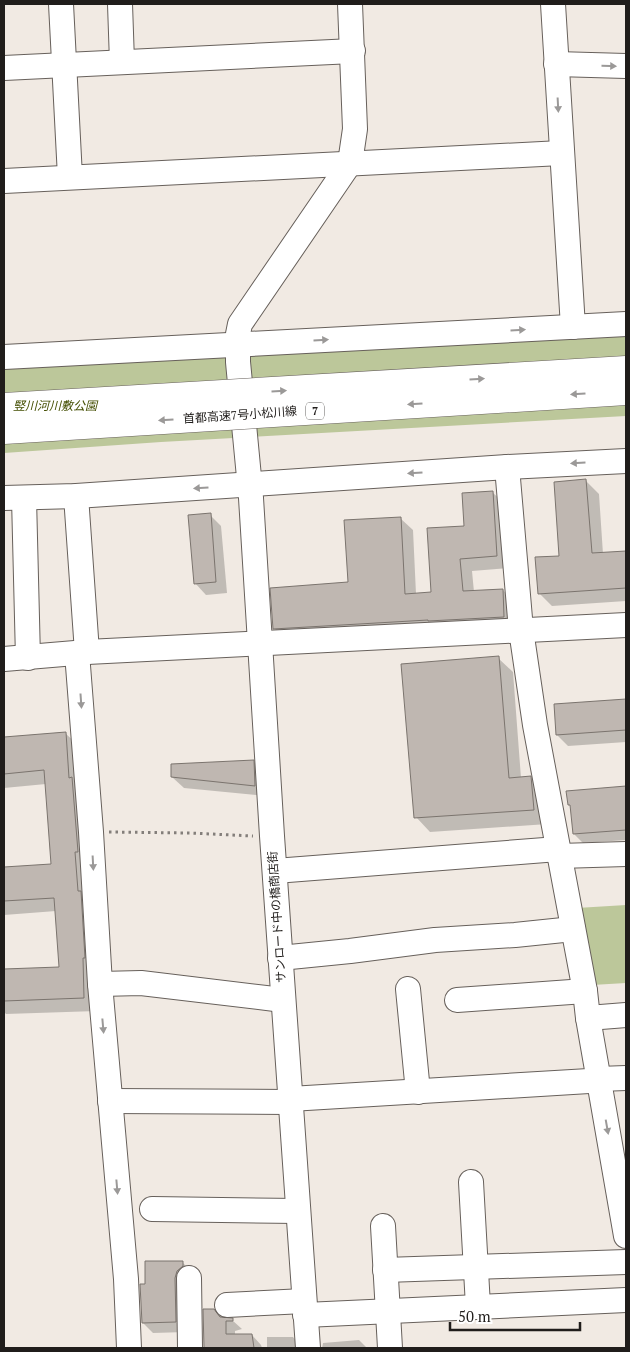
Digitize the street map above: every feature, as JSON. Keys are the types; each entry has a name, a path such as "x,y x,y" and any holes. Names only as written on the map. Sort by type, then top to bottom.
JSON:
{"highway":[{"name":"首都高速7号小松川線","path":"4,407 626,370"},
{"name":"首都高速7号小松川線","path":"4,430 626,391"}],"street":[{"path":"61,4 70,177"},
{"path":"120,4 122,62"},
{"path":"350,4 355,129 350,163"},
{"path":"553,4 573,327"},
{"path":"4,68 353,51"},
{"path":"556,64 626,66"},
{"path":"4,181 561,154"},
{"name":"サンロード中の橋商店街","path":"308,1348 249,485 237,345 240,324 350,163"},
{"path":"4,358 626,324"},
{"path":"28,658 14,498 76,496 507,467 626,461"},
{"path":"507,467 521,630 535,725 585,991 594,1080 622,1192 626,1236"},
{"path":"76,496 82,652 100,984 126,1279 129,1348"},
{"path":"4,660 82,652 626,625"},
{"path":"275,871 558,852 626,854"},
{"path":"280,958 436,940 574,929"},
{"path":"100,984 141,984 283,1000"},
{"path":"408,989 418,1092"},
{"path":"457,1000 585,991"},
{"path":"588,1018 626,1015"},
{"path":"110,1102 290,1100 626,1078"},
{"path":"471,1182 478,1306"},
{"path":"152,1209 298,1210"},
{"path":"383,1226 390,1348"},
{"path":"385,1270 626,1262"},
{"path":"189,1278 190,1348"},
{"path":"227,1305 388,1312 626,1300"}],"path":[{"path":"91,832 272,836"}],"green space":[{"name":"竪川河川敷公園","path":"626,335 626,416 161,442 4,453 4,365"},
{"path":"626,905 626,983 592,985 577,908"}],"building":[{"path":"586,479 592,553 626,551 626,588 538,594 535,557 559,556 554,482"},
{"path":"493,491 497,556 460,559 463,591 503,589 504,617 273,629 270,588 348,582 344,520 401,517 405,594 431,592 427,528 464,526 462,493"},
{"path":"211,513 216,582 194,584 188,515"},
{"path":"499,656 509,778 531,776 534,810 414,818 401,664"},
{"path":"626,699 626,730 556,735 554,704"},
{"path":"66,732 69,778 72,777 78,852 75,852 78,891 81,891 85,958 83,958 84,998 4,1001 4,969 59,967 54,898 4,901 4,867 51,864 44,770 4,774 4,737"},
{"path":"254,760 255,786 171,777 171,764"},
{"path":"626,786 626,830 573,834 570,805 568,805 566,791"},
{"path":"145,1261 183,1261 183,1266 177,1271 175,1278 176,1322 142,1323 140,1284 145,1284"},
{"path":"203,1309 214,1309 220,1317 233,1318 233,1321 226,1321 226,1334 252,1334 254,1348 204,1348"}]}
